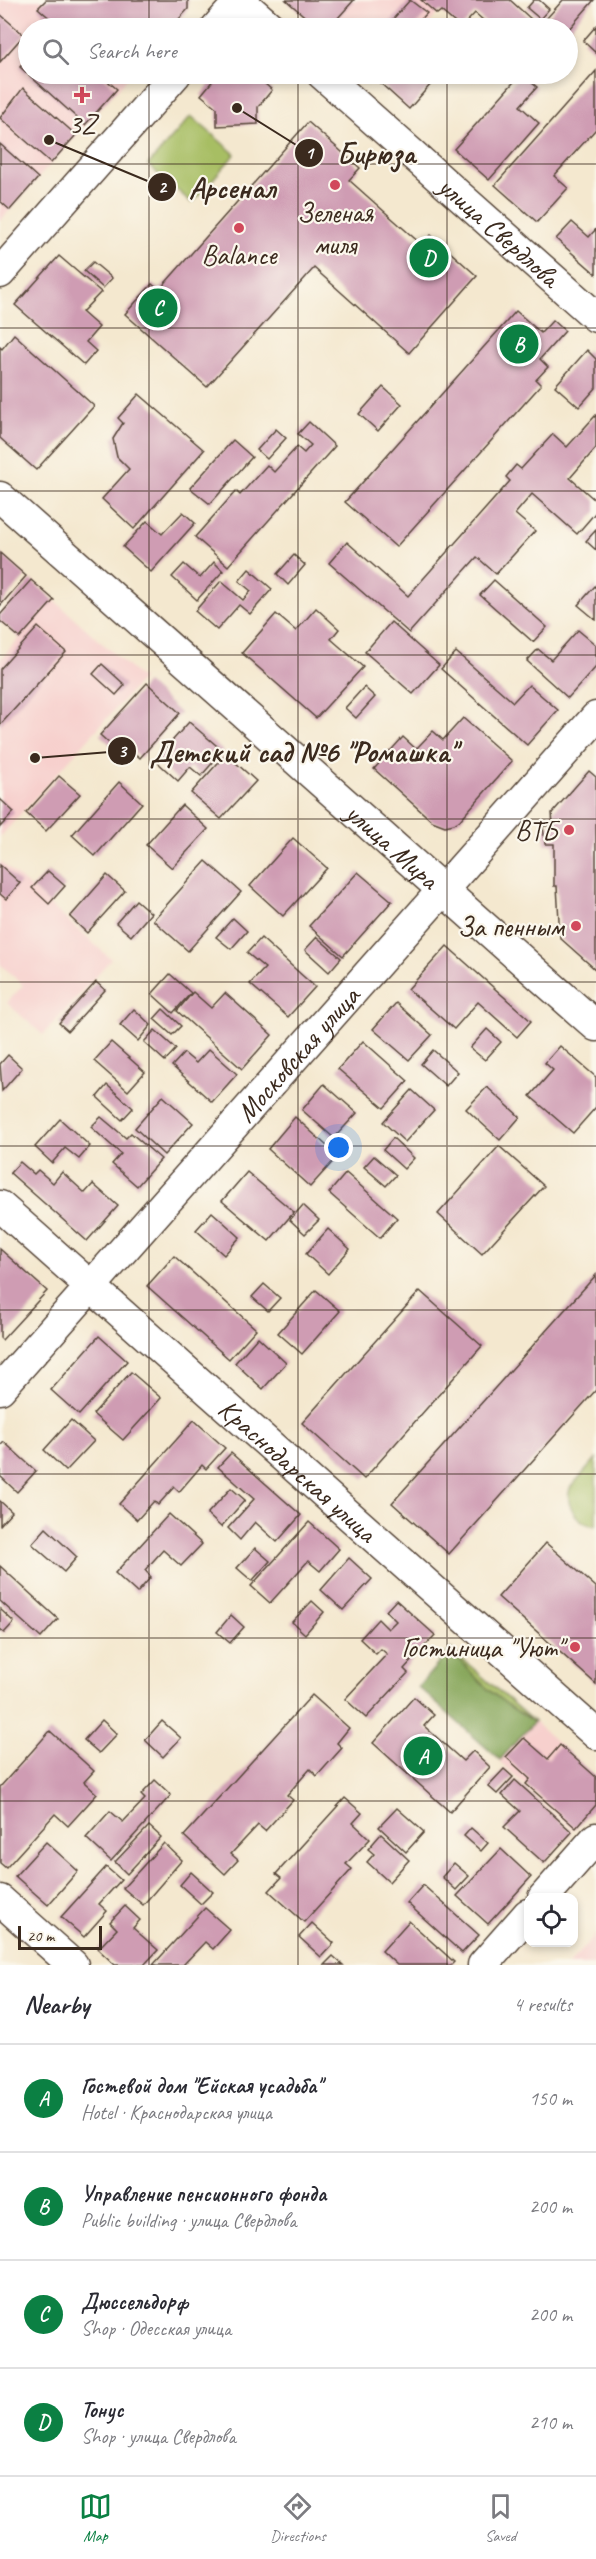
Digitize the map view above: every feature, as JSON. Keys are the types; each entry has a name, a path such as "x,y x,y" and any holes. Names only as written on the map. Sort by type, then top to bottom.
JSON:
{"street":[{"path":"225,18 240,0 260,18"},
{"path":"0,273 167,84"},
{"name":"улица Свердлова","path":"333,84 596,317"},
{"name":"улица Мира","path":"0,497 596,1026"},
{"name":"Московская улица","path":"0,1389 596,717"},
{"name":"Краснодарская улица","path":"0,1206 596,1734"},
{"path":"547,1893 596,1838"},
{"path":"0,1900 66,1963"},
{"path":"483,1965 524,1919"}],"shaded area":[{"path":"0,0 188,0 188,9 180,18 18,18 18,84 122,84 0,221"},
{"path":"286,0 450,0 434,18 307,18"},
{"path":"54,600 142,679 0,837 0,660"},
{"path":"0,861 111,959 43,1035 7,1003 23,985 0,964"},
{"path":"534,1722 596,1777 596,1805 574,1830 499,1761"},
{"path":"596,1934 596,1965 568,1965"}],"green space":[{"path":"191,116 235,154 192,203 148,165"},
{"path":"596,1459 596,1526 589,1525 578,1518 571,1507 569,1495 570,1488"},
{"path":"451,1649 534,1722 488,1690"},
{"path":"451,1649 488,1690 534,1722 500,1760 418,1687"}],"building":[{"path":"46,0 188,0 188,9 180,18 50,18 38,8"},
{"path":"286,0 354,0 338,18 307,18"},
{"path":"410,0 427,13 422,18 394,18"},
{"path":"421,0 510,0 530,18 481,18 475,13 470,18 449,18 441,11 437,14"},
{"path":"534,0 539,0 549,9 539,18 527,8"},
{"path":"563,0 594,0 578,18 547,18"},
{"path":"0,14 18,30 18,42 0,62"},
{"path":"596,26 596,53 583,41"},
{"path":"596,71 596,129 554,176 568,188 537,222 495,185"},
{"path":"39,84 111,84 117,89 85,125"},
{"path":"210,84 265,84 272,90 258,107 258,124 217,126 217,108 201,95"},
{"path":"381,84 431,84 409,109"},
{"path":"512,84 533,84 537,87 520,106 539,123 489,180 454,149"},
{"path":"23,88 76,135 51,163 0,118"},
{"path":"308,122 360,168 349,180 422,245 431,235 477,276 409,353 314,268 207,387 125,314 152,284 159,290"},
{"path":"0,144 38,178 10,210 0,201"},
{"path":"572,222 589,237 596,229 596,274 556,239"},
{"path":"59,256 101,292 82,312 99,327 86,342 96,351 84,365 15,305"},
{"path":"93,262 112,278 103,288 84,271"},
{"path":"516,311 541,333 553,320 565,331 540,359 548,367 536,380 541,385 396,547 345,502"},
{"path":"14,334 94,406 36,470 0,438 0,347 2,349"},
{"path":"587,350 596,359 596,388 579,407 555,386"},
{"path":"383,387 402,404 378,431 359,414"},
{"path":"139,394 204,450 134,529 102,499 129,469 117,457 113,439 123,423 118,418"},
{"path":"596,415 596,448 570,478 596,501 596,512 577,534 532,494 515,514 535,531 496,574 477,557 409,633 329,563 347,542 408,596 510,481 506,477 516,465 521,469 553,434 567,447"},
{"path":"309,422 335,446 228,566 195,537 236,491 240,495 267,465 274,472 297,447 304,453 311,445 298,434"},
{"path":"276,429 286,438 267,459 257,450"},
{"path":"233,440 252,457 210,504 190,488"},
{"path":"183,512 195,523 151,572 123,547 147,521 162,534"},
{"path":"596,530 596,550 586,541"},
{"path":"0,553 26,576 0,606"},
{"path":"294,555 305,565 288,585 277,574"},
{"path":"214,562 223,571 197,600 172,577 184,564 200,578"},
{"path":"249,569 272,589 250,614 239,605 217,630 195,611 221,581 243,600 251,591 239,581"},
{"path":"31,580 54,600 20,638 0,621 0,615"},
{"path":"494,580 547,627 533,642 480,595"},
{"path":"596,585 596,620 578,605"},
{"path":"316,608 339,629 331,639 363,667 316,718 242,653 276,614 296,631"},
{"path":"391,622 439,665 413,694 365,652"},
{"path":"38,627 66,652 0,725 0,669"},
{"path":"578,630 596,645 596,667 568,698 527,661 538,649 551,660"},
{"path":"456,652 513,702 529,685 558,710 527,745 441,669"},
{"path":"102,664 125,685 116,695 93,674"},
{"path":"147,683 180,713 140,758 125,745 119,752 100,735"},
{"path":"364,687 375,697 356,718 345,708"},
{"path":"463,718 512,761 460,820 445,826 432,821 374,769 403,737 416,749 433,731 443,740"},
{"path":"189,722 223,751 201,776 190,767 178,781 155,760"},
{"path":"226,754 256,781 221,819 191,793"},
{"path":"589,771 596,777 596,970 560,938 557,886 554,886 554,844 545,844 543,826 553,825 552,813"},
{"path":"59,776 80,794 46,831 26,813"},
{"path":"119,782 142,803 95,856 72,835"},
{"path":"0,799 14,812 0,827"},
{"path":"182,805 208,829 172,868 146,845"},
{"path":"293,838 327,868 283,916 250,886"},
{"path":"206,861 241,892 188,951 153,920"},
{"path":"0,865 20,883 6,899 0,894"},
{"path":"48,871 65,886 49,904 32,888"},
{"path":"358,872 392,901 343,956 309,926"},
{"path":"107,875 125,891 87,933 70,917"},
{"path":"136,900 151,913 131,936 116,923"},
{"path":"233,918 247,931 231,949 216,937"},
{"path":"317,937 341,958 329,972 305,950"},
{"path":"261,938 315,987 288,1017 250,984 265,968 247,953"},
{"path":"447,946 531,1021 517,1037 478,1002 454,1029 408,989"},
{"path":"170,974 191,993 173,1013 152,994"},
{"path":"96,982 105,990 68,1031 59,1023"},
{"path":"193,992 211,1008 225,993 272,1035 242,1069 177,1011"},
{"path":"396,1003 432,1035 409,1060 373,1029"},
{"path":"134,1009 151,1025 138,1041 120,1025"},
{"path":"163,1009 181,1026 172,1035 154,1019"},
{"path":"487,1029 501,1042 485,1060 470,1048"},
{"path":"155,1030 176,1049 165,1061 144,1042"},
{"path":"363,1041 408,1081 384,1108 338,1069"},
{"path":"111,1042 145,1072 128,1091 94,1061"},
{"path":"560,1046 596,1077 596,1107 573,1133 530,1096 553,1070 545,1063"},
{"path":"209,1049 237,1074 212,1102 172,1066 184,1053 196,1063"},
{"path":"433,1050 458,1072 446,1086 421,1064"},
{"path":"8,1055 22,1068 2,1091 0,1064"},
{"path":"324,1084 357,1113 334,1138 302,1110"},
{"path":"107,1085 133,1108 122,1120 97,1097"},
{"path":"487,1087 520,1117 500,1140 466,1109"},
{"path":"412,1090 434,1110 405,1142 383,1122"},
{"path":"163,1096 193,1123 164,1155 135,1128"},
{"path":"101,1117 126,1138 131,1133 161,1159 137,1186 112,1164 121,1154 91,1127"},
{"path":"295,1117 338,1156 310,1187 268,1149"},
{"path":"60,1119 90,1146 79,1159 65,1148 52,1163 35,1147"},
{"path":"393,1138 414,1158 404,1169 383,1150"},
{"path":"499,1146 544,1186 482,1254 438,1214"},
{"path":"374,1156 396,1175 386,1186 364,1167"},
{"path":"20,1162 34,1174 38,1170 53,1183 62,1172 85,1193 93,1184 118,1206 87,1241 10,1173"},
{"path":"247,1172 294,1212 269,1241 222,1201"},
{"path":"346,1173 397,1218 380,1238 329,1193"},
{"path":"303,1205 319,1220 305,1234 290,1220"},
{"path":"212,1212 240,1237 224,1255 196,1230"},
{"path":"328,1229 350,1249 328,1274 306,1254"},
{"path":"0,1249 47,1291 2,1340 0,1338"},
{"path":"174,1256 256,1329 229,1359 147,1286"},
{"path":"596,1275 596,1390 449,1554 392,1503"},
{"path":"264,1284 280,1298 268,1311 252,1297"},
{"path":"316,1290 340,1311 302,1354 278,1333"},
{"path":"420,1291 482,1346 364,1479 302,1423"},
{"path":"99,1336 127,1361 79,1415 51,1390"},
{"path":"258,1337 286,1363 263,1389 235,1363"},
{"path":"131,1372 161,1398 123,1440 93,1414"},
{"path":"71,1420 94,1441 66,1471 44,1450"},
{"path":"194,1420 225,1448 206,1469 202,1465 179,1492 174,1487 158,1505 154,1501 137,1520 119,1504"},
{"path":"4,1442 36,1471 17,1492 0,1476 0,1446"},
{"path":"231,1453 301,1515 277,1542 255,1522 240,1540 228,1528 254,1499 218,1467"},
{"path":"231,1488 245,1500 221,1527 207,1514"},
{"path":"0,1501 12,1512 0,1525"},
{"path":"169,1514 202,1544 181,1566 163,1550 145,1570 151,1577 137,1593 115,1573"},
{"path":"309,1522 339,1549 320,1571 308,1561 270,1603 251,1586"},
{"path":"46,1528 77,1557 64,1572 32,1544"},
{"name":"Гостиница \"Уют\"","path":"546,1543 596,1587 596,1684 498,1597"},
{"path":"255,1548 270,1561 252,1581 237,1568"},
{"path":"349,1558 372,1579 343,1610 321,1590"},
{"path":"0,1566 58,1619 41,1638 0,1601"},
{"path":"396,1600 435,1635 404,1669 408,1673 366,1718 345,1699 387,1654 381,1649 376,1654 360,1639 378,1619 388,1629 396,1621 386,1611"},
{"path":"312,1601 324,1612 305,1634 292,1622"},
{"path":"0,1609 14,1622 4,1633 0,1630"},
{"path":"231,1615 244,1627 230,1643 217,1632"},
{"path":"312,1695 349,1728 337,1743 342,1748 317,1776 310,1769 287,1795 293,1800 265,1831 258,1825 231,1854 238,1860 225,1874 184,1836"},
{"path":"414,1697 434,1715 424,1726 463,1761 473,1751 490,1767 450,1812 373,1743"},
{"path":"102,1720 117,1734 99,1753 84,1740"},
{"path":"162,1721 181,1738 163,1757 145,1740"},
{"path":"50,1731 94,1771 84,1782 97,1794 68,1826 55,1814 6,1868 0,1863 0,1787"},
{"path":"524,1738 548,1759 560,1745 596,1777 596,1805 576,1828 526,1784 530,1779 506,1757"},
{"path":"504,1769 513,1777 497,1794 488,1786"},
{"path":"155,1780 171,1795 111,1861 86,1838 110,1811 123,1822 145,1799 141,1795"},
{"path":"515,1780 572,1832 544,1863 504,1827 520,1811 502,1795"},
{"path":"345,1798 362,1813 353,1823 370,1839 346,1864 352,1869 304,1922 269,1891 281,1878 276,1874"},
{"path":"397,1808 424,1832 406,1852 379,1827"},
{"path":"149,1826 161,1837 127,1874 115,1862"},
{"path":"471,1828 488,1843 481,1851 464,1836"},
{"path":"381,1834 409,1860 389,1882 367,1862 374,1854 368,1849"},
{"path":"46,1842 78,1871 48,1905 15,1876"},
{"path":"164,1843 182,1860 143,1905 123,1888"},
{"path":"501,1849 531,1877 488,1924 457,1896"},
{"path":"454,1863 469,1876 456,1890 442,1877"},
{"path":"106,1867 121,1880 99,1904 107,1911 84,1937 61,1917"},
{"path":"191,1872 213,1892 201,1904 180,1885"},
{"path":"423,1885 479,1935 462,1953 407,1903"},
{"path":"125,1906 140,1920 133,1928 158,1950 144,1965 115,1965 98,1949 117,1929 110,1922"},
{"path":"205,1908 230,1930 213,1949 205,1942 183,1965 153,1965"},
{"path":"409,1921 454,1962 451,1965 397,1965 382,1951"},
{"path":"312,1923 334,1943 321,1957 299,1937"},
{"path":"333,1956 343,1965 324,1965"}],"place":[{"name":"3Z","path":"82,95"},
{"name":"Бирюза","path":"237,108"},
{"name":"Арсенал","path":"49,140"},
{"name":"Зеленая миля","path":"335,185"},
{"name":"Balance","path":"239,228"},
{"name":"Тонус","path":"429,258"},
{"name":"Дюссельдорф","path":"158,308"},
{"name":"Управление пенсионного фонда","path":"519,344"},
{"name":"Детский сад №6 \"Ромашка\"","path":"35,758"},
{"name":"ВТБ","path":"569,830"},
{"name":"За пенным","path":"576,926"},
{"name":"Гостиница \"Уют\"","path":"575,1647"},
{"name":"Гостевой дом \"Ейская усадьба\"","path":"423,1756"}]}
